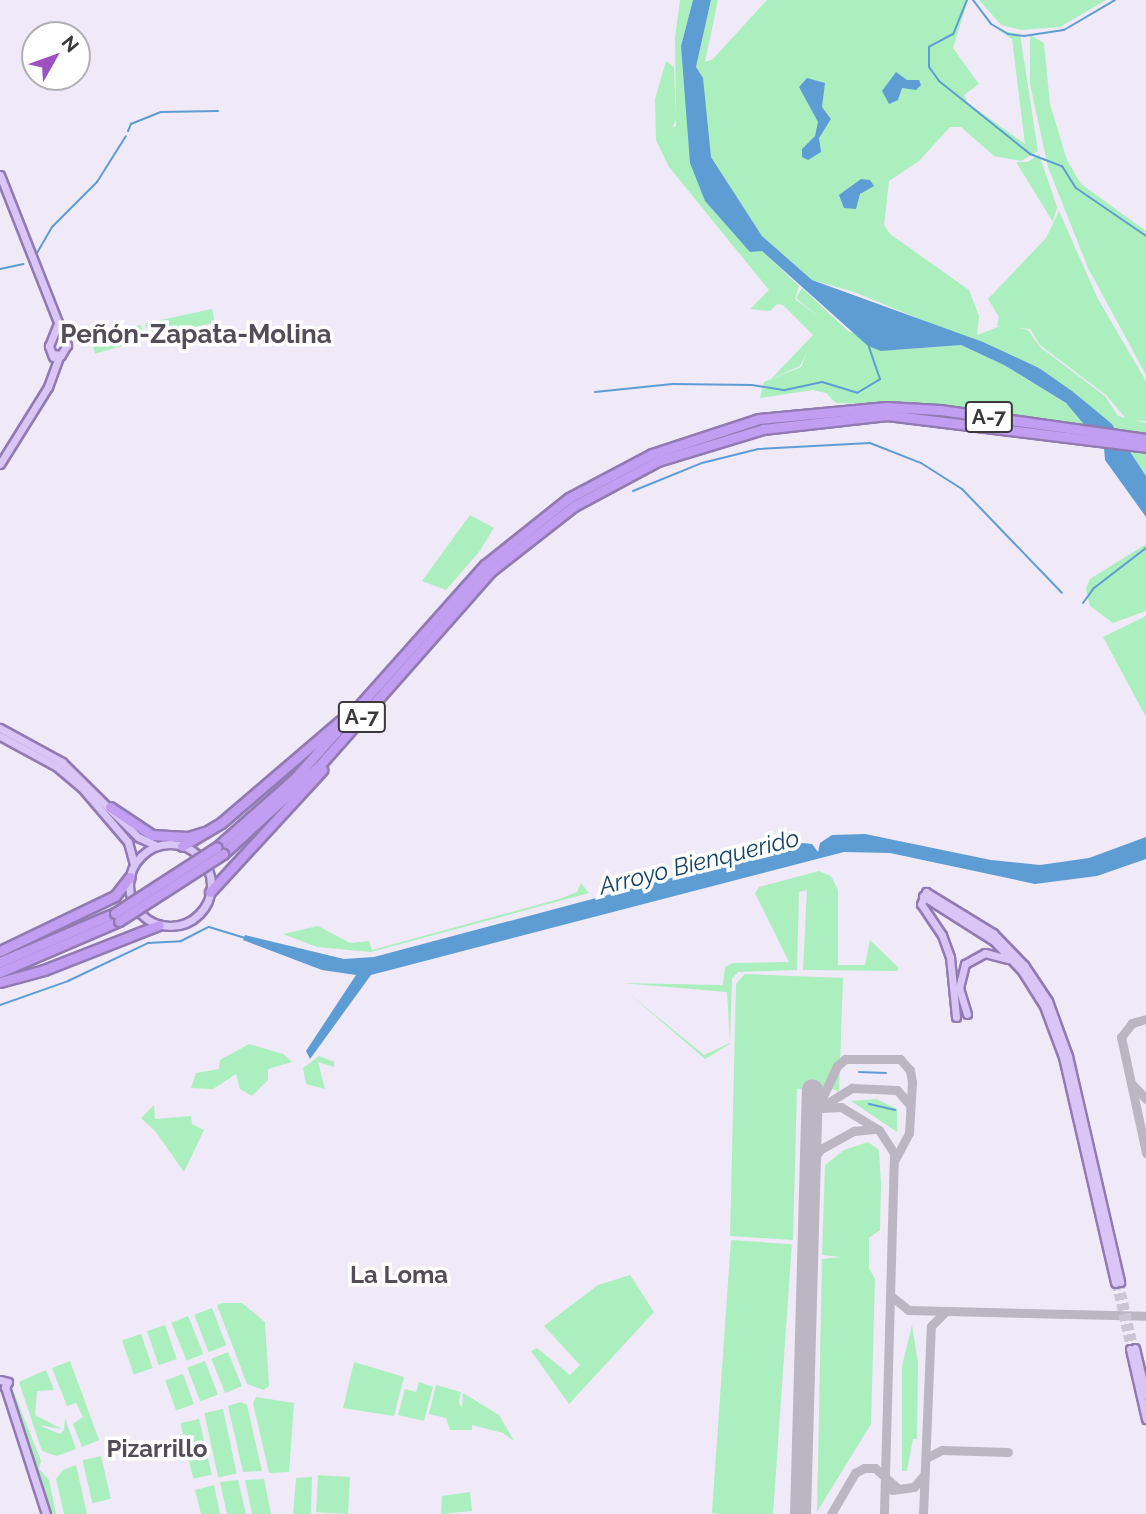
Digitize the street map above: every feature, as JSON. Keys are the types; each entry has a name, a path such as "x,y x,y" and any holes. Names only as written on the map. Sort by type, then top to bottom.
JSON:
{"highway":[{"name":"A-7","path":"0,972 117,917 220,850 296,777 491,571 583,501 658,461 708,443 833,413 940,410 1146,439"},
{"name":"A-7","path":"833,413 939,418 1146,447"},
{"path":"183,846 221,823 377,692"},
{"path":"210,892 290,809 377,692"},
{"path":"110,807 152,835 188,837 221,823"},
{"path":"0,951 115,896 130,877"},
{"name":"A-7","path":"0,962 117,917"},
{"path":"0,982 44,970 159,925"}],"main road":[{"path":"0,175 64,340 66,350 56,355"},
{"path":"0,464 54,372 56,355 53,340 57,321"},
{"path":"53,340 64,340"},
{"path":"0,728 62,762 138,837 158,846 183,846 208,869 210,892 192,920 159,925 133,904 130,877 134,864 128,842 82,788 57,767 0,736"},
{"path":"134,864 158,846"},
{"path":"925,895 967,913 1002,940 1048,1001 1068,1056 1118,1283 1059,1045 1044,1006 1022,971 984,932 925,895"},
{"path":"925,895 923,910 942,934 950,957 956,1017"},
{"path":"967,1014 959,981 970,959 996,953 1022,971"},
{"path":"1146,1395 1133,1349 1146,1419"},
{"path":"1,1381 46,1514"}],"green space":[{"path":"680,0 693,0 681,46 705,201 750,251 762,251 799,286 795,299 818,316 796,298 802,288 848,331 896,350 961,345 1004,365 1067,404 1089,428 930,405 836,403 826,393 813,390 760,398 764,382 801,367 807,352 800,366 771,379 813,335 783,305 777,304 770,311 750,309 769,290 669,167 656,140 655,99 666,61 674,67 676,117 675,38"},
{"path":"711,0 718,0 705,62 713,59 767,0 968,0 953,48 979,84 964,95 968,103 1025,144 1012,39 998,30 1020,34 1038,151 1021,161 994,156 961,127 950,127 919,161 889,181 884,225 890,234 969,290 979,316 977,335 1003,325 1028,330 1040,347 1105,396 1118,416 1146,423 1146,476 1112,424 1039,368 854,292 812,280 762,236 711,157 696,67"},
{"path":"979,0 1106,0 1060,27 1021,30 1001,25"},
{"path":"1030,35 1044,43 1050,104 1067,160 1081,184 1146,231 1146,375 1088,268 1048,167 1030,84"},
{"path":"1039,154 1057,207 1053,222 1016,162 1028,162"},
{"path":"1059,211 1098,299 1146,381 1146,421 1127,420 1106,395 1040,345 1030,329 997,326 999,317 988,299 1046,238"},
{"path":"212,309 215,323 148,337 145,323"},
{"path":"141,325 145,339 95,354 91,339"},
{"path":"470,515 494,528 479,552 446,590 422,581"},
{"path":"1146,544 1146,611 1113,623 1090,606 1086,589 1090,579"},
{"path":"1146,616 1146,717 1103,637"},
{"path":"819,871 831,876 838,890 838,965 865,965 870,940 899,968 897,971 803,970 807,890 799,892 797,970 738,972 732,978 730,1044 705,1059 627,992 704,1055 730,1043 727,992 621,983 723,985 725,967 733,963 789,962 755,893 759,887"},
{"path":"581,883 589,893 371,952 317,947 283,934 318,926 350,943 369,941 372,950 559,899 577,892"},
{"path":"745,974 843,978 839,1092 828,1087 797,1089 793,1240 730,1236 736,984"},
{"path":"249,1044 283,1054 292,1062 268,1069 268,1080 252,1096 240,1089 236,1074 213,1089 191,1088 196,1073 219,1069 220,1060"},
{"path":"319,1056 334,1062 334,1067 318,1062 325,1089 306,1084 303,1068"},
{"path":"876,1099 897,1109 897,1132 851,1101"},
{"path":"154,1105 155,1119 191,1116 192,1124 204,1130 184,1172 156,1132 141,1118"},
{"path":"868,1142 879,1150 881,1184 880,1230 869,1238 869,1268 875,1279 871,1424 817,1512 822,1259 841,1257 822,1255 825,1165 844,1150"},
{"path":"731,1240 792,1244 773,1514 712,1513"},
{"path":"630,1275 654,1312 569,1404 531,1351 537,1348 570,1375 580,1365 544,1326 598,1285"},
{"path":"242,1303 265,1322 269,1386 264,1390 247,1384 217,1305"},
{"path":"212,1308 226,1345 209,1352 194,1315"},
{"path":"188,1316 203,1354 187,1361 171,1323"},
{"path":"165,1325 177,1359 159,1365 147,1331"},
{"path":"912,1325 918,1363 917,1439 913,1439 907,1471 902,1471 902,1366"},
{"path":"141,1334 153,1368 134,1375 122,1341"},
{"path":"228,1352 242,1386 225,1393 211,1359"},
{"path":"70,1361 99,1440 82,1447 73,1424 83,1417 76,1403 67,1406 52,1368"},
{"path":"205,1361 218,1395 200,1401 187,1368"},
{"path":"354,1362 404,1377 394,1416 343,1408"},
{"path":"46,1370 54,1390 37,1391 35,1415 62,1429 38,1425 60,1434 64,1430 65,1418 76,1449 57,1456 42,1451 19,1382"},
{"path":"183,1374 194,1404 176,1411 165,1380"},
{"path":"419,1382 433,1387 424,1421 398,1415 405,1389 416,1392"},
{"path":"11,1385 41,1461 39,1469 49,1480 56,1514 49,1514 10,1396"},
{"path":"436,1385 461,1392 459,1402 462,1409 463,1393 499,1415 514,1441 503,1433 472,1425 472,1430 450,1430 446,1418 429,1414"},
{"path":"256,1397 294,1403 289,1472 269,1473 253,1403"},
{"path":"241,1402 247,1405 262,1471 243,1472 228,1406"},
{"path":"223,1409 237,1474 218,1478 204,1413"},
{"path":"199,1419 212,1475 193,1479 180,1423"},
{"path":"101,1456 111,1499 92,1503 82,1460"},
{"path":"76,1465 87,1514 64,1514 56,1479 63,1470"},
{"path":"318,1475 350,1477 348,1514 316,1512"},
{"path":"312,1477 311,1514 293,1514 296,1478"},
{"path":"264,1479 271,1514 252,1514 245,1480"},
{"path":"238,1480 246,1514 227,1514 220,1482"},
{"path":"214,1485 220,1514 201,1514 195,1490"},
{"path":"470,1492 472,1511 441,1514 442,1496"}],"water":[{"path":"693,0 711,0 696,67 703,78 711,157 762,236 812,280 983,342 1039,368 1072,391 1112,424 1146,476 1146,517 1105,460 1104,448 1066,403 1004,365 961,345 881,351 868,346 762,251 750,252 705,201 690,163 681,46"},
{"path":"896,72 907,80 919,80 921,85 916,90 902,88 898,100 889,104 882,91"},
{"path":"807,78 825,83 822,107 831,119 819,138 821,152 808,160 802,157 802,149 815,136 818,122 799,87"},
{"path":"861,179 870,180 874,186 860,194 856,209 844,208 839,195"},
{"path":"865,834 991,860 1040,865 1089,858 1146,837 1146,859 1097,876 1035,884 890,853 844,852 371,975 310,1059 306,1051 356,975 322,970 243,940 245,935 344,959 374,957 803,843 812,844 818,852 820,843 832,835"}],"waterway":[{"path":"967,0 953,34 929,47 929,67 939,81 1030,154 1062,166 1076,188 1146,236"},
{"path":"973,0 991,24 1008,34 1024,36 1064,30 1115,0"},
{"path":"128,131 131,124 161,112 218,111"},
{"path":"37,253 52,227 97,182 126,136"},
{"path":"0,269 23,264"},
{"path":"595,392 673,384 752,385 785,390 822,382 857,393 880,379 869,347"},
{"path":"633,491 702,463 758,449 870,443 921,463 962,489 1062,593"},
{"path":"1083,603 1094,588 1146,548"},
{"path":"0,1005 68,981 148,943 181,941 209,927 244,938"},
{"path":"859,1072 886,1073"},
{"path":"869,1104 895,1110"}],"taxiway":[{"path":"1146,1019 1132,1023 1121,1037 1146,1153"},
{"path":"811,1122 837,1066 845,1059 900,1059 910,1070 912,1082 909,1133 895,1159"},
{"path":"1133,1085 1146,1099"},
{"path":"826,1104 852,1088 897,1090 909,1104"},
{"path":"821,1108 841,1107 879,1130 894,1153 884,1514"},
{"path":"810,1163 821,1149 854,1131 874,1129"},
{"path":"891,1296 908,1310 1146,1316"},
{"path":"923,1514 931,1326 946,1311"},
{"path":"926,1458 942,1450 1008,1452"},
{"path":"831,1514 855,1473 864,1468 875,1468 897,1488"},
{"path":"892,1490 914,1487 924,1475"}],"runway":[{"path":"800,1514 812,1089"}],"tunnel":[{"path":"1120,1282 1135,1348"},
{"path":"1115,1283 1130,1349"}],"district":[{"name":"Peñón-Zapata-Molina","path":"196,335"},
{"name":"La Loma","path":"399,1275"},
{"name":"Pizarrillo","path":"157,1449"}],"water label":[{"name":"Arroyo Bienquerido","path":"699,862"}]}
